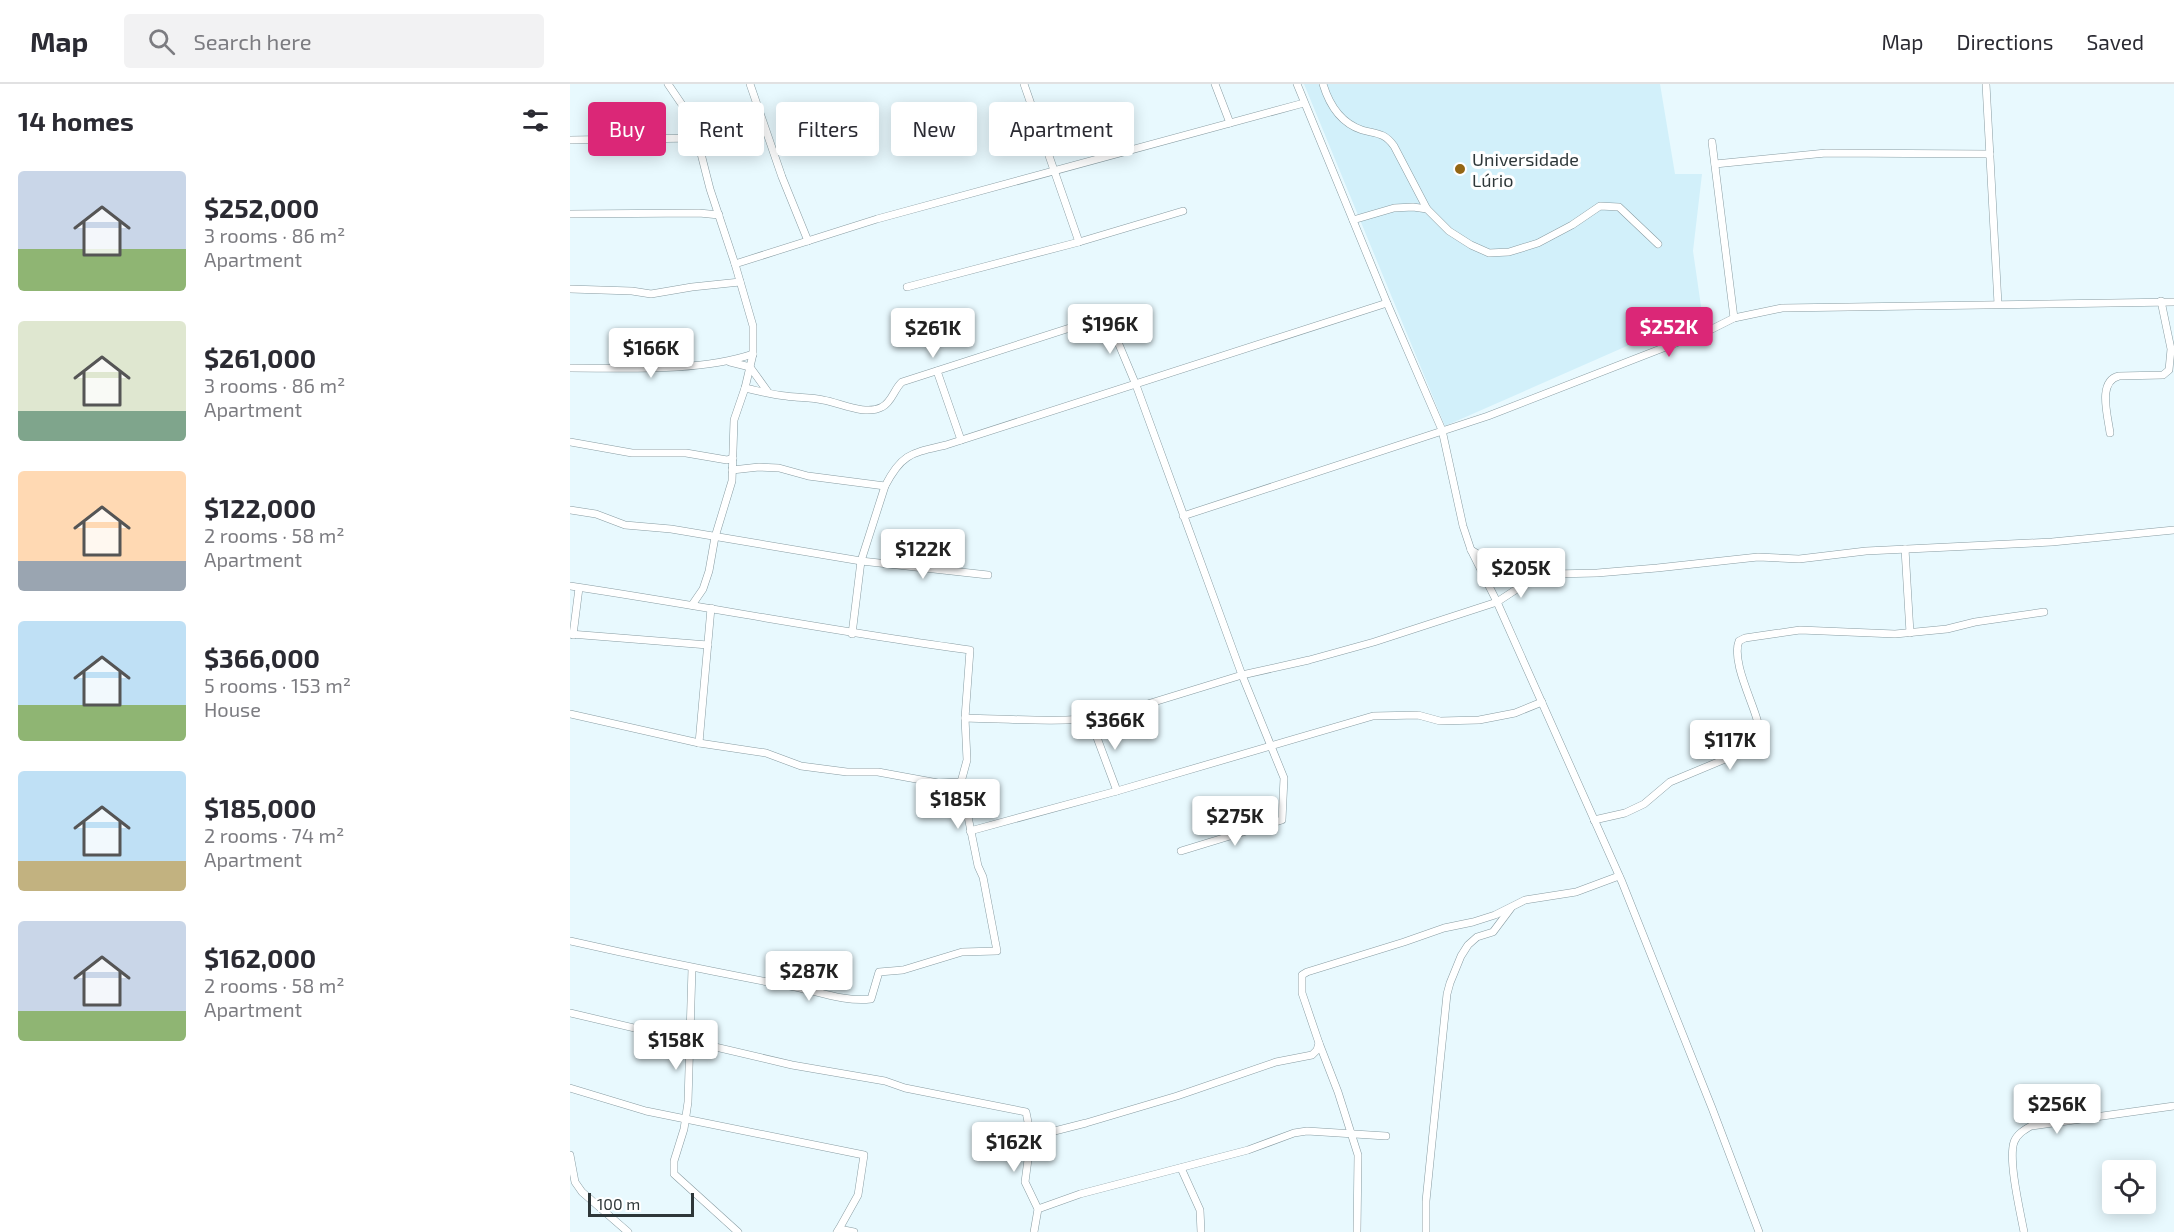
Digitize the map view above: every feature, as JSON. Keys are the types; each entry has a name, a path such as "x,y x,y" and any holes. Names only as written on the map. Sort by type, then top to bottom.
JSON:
{"street":[{"path":"668,84 680,102"},
{"path":"750,84 782,177 808,241"},
{"path":"1024,84 1079,242"},
{"path":"1215,84 1230,123"},
{"path":"1297,84 1442,430 1463,526 1471,550 1497,602 1619,876 1759,1232"},
{"path":"1323,84 1339,116 1357,127 1379,132 1387,137 1427,209 1449,231 1489,254 1509,252 1538,243 1572,225 1600,206 1619,207 1659,244"},
{"path":"1986,84 1998,304"},
{"path":"735,264 877,219 1304,103"},
{"path":"570,140 678,138"},
{"path":"1712,142 1734,318"},
{"path":"1715,164 1826,153 1990,154"},
{"path":"692,605 703,589 709,572 715,537 732,481 734,420 753,354 753,326 702,156"},
{"path":"1353,220 1394,208 1427,209"},
{"path":"907,287 1183,212"},
{"path":"570,214 699,213 719,215"},
{"path":"570,289 632,291 651,294 740,282"},
{"path":"2110,433 2106,389 2109,382 2119,376 2163,375 2169,370 2171,349 2161,301"},
{"path":"1184,516 1488,416 1734,318 1782,308 2174,302"},
{"path":"852,634 861,561 885,486 895,466 903,460 915,453 1136,385 1387,303"},
{"path":"745,388 873,410 888,403 896,387 902,382 1107,316 1136,385 1242,675 1284,778 1282,820 1181,851"},
{"path":"570,368 701,366 729,362 753,354"},
{"path":"729,362 750,367 768,392"},
{"path":"938,371 961,440"},
{"path":"570,442 632,453 686,453 727,460 733,458"},
{"path":"732,470 759,467 779,468 808,476 885,486"},
{"path":"570,510 596,514 625,525 671,530 861,561 988,575"},
{"path":"965,718 1090,719 1105,717 1242,675 1309,660 1497,602 1532,579 1554,574 1597,573 1758,557 1798,559 1866,551 2052,542 2174,530"},
{"path":"1905,549 1910,633"},
{"path":"1471,550 1513,576 1532,579"},
{"path":"570,586 711,608 852,634 970,650 965,718 967,760 961,782 997,951 962,952 903,970 879,972 871,999 864,1000 845,999 818,991 692,968 570,941"},
{"path":"579,588 571,634 708,645"},
{"path":"699,743 711,608"},
{"path":"1594,820 1625,813 1644,804 1670,782 1742,752 1751,743 1758,723 1744,684 1736,648 1739,641 1766,634 1800,630 1910,633 2044,612"},
{"path":"970,831 1117,791 1373,716 1418,715 1440,721 1479,720 1515,712 1542,702"},
{"path":"570,714 699,743 766,753 801,766 847,772 878,772 938,783 961,782"},
{"path":"1090,719 1117,791"},
{"path":"1357,1232 1358,1155 1302,993 1302,975 1444,928 1496,915 1525,900 1576,892 1619,876"},
{"path":"1426,1232 1426,1202 1447,994 1461,956 1468,945 1477,937 1493,932 1514,904"},
{"path":"692,968 688,1102 684,1129 674,1161 674,1174 738,1232"},
{"path":"570,1013 792,1065 873,1079 904,1088 1026,1112 1031,1137 1025,1182 1038,1209 1034,1232"},
{"path":"1031,1137 1177,1096 1276,1062 1312,1055 1319,1043"},
{"path":"570,1088 646,1111 864,1155 858,1195 838,1231 853,1232"},
{"path":"2024,1232 2012,1154 2014,1140 2021,1131 2031,1126 2174,1106"},
{"path":"1038,1209 1080,1194 1248,1150 1294,1133 1307,1131 1386,1136"},
{"path":"570,1155 575,1182 582,1192 628,1232"},
{"path":"1181,1168 1200,1210 1201,1232"}],"shaded area":[{"name":"Universidade Lúrio","path":"1304,84 1660,84 1675,174 1702,174 1693,251 1702,313 1445,426"}],"place":[{"name":"Universidade Lúrio","path":"1460,169"}]}
